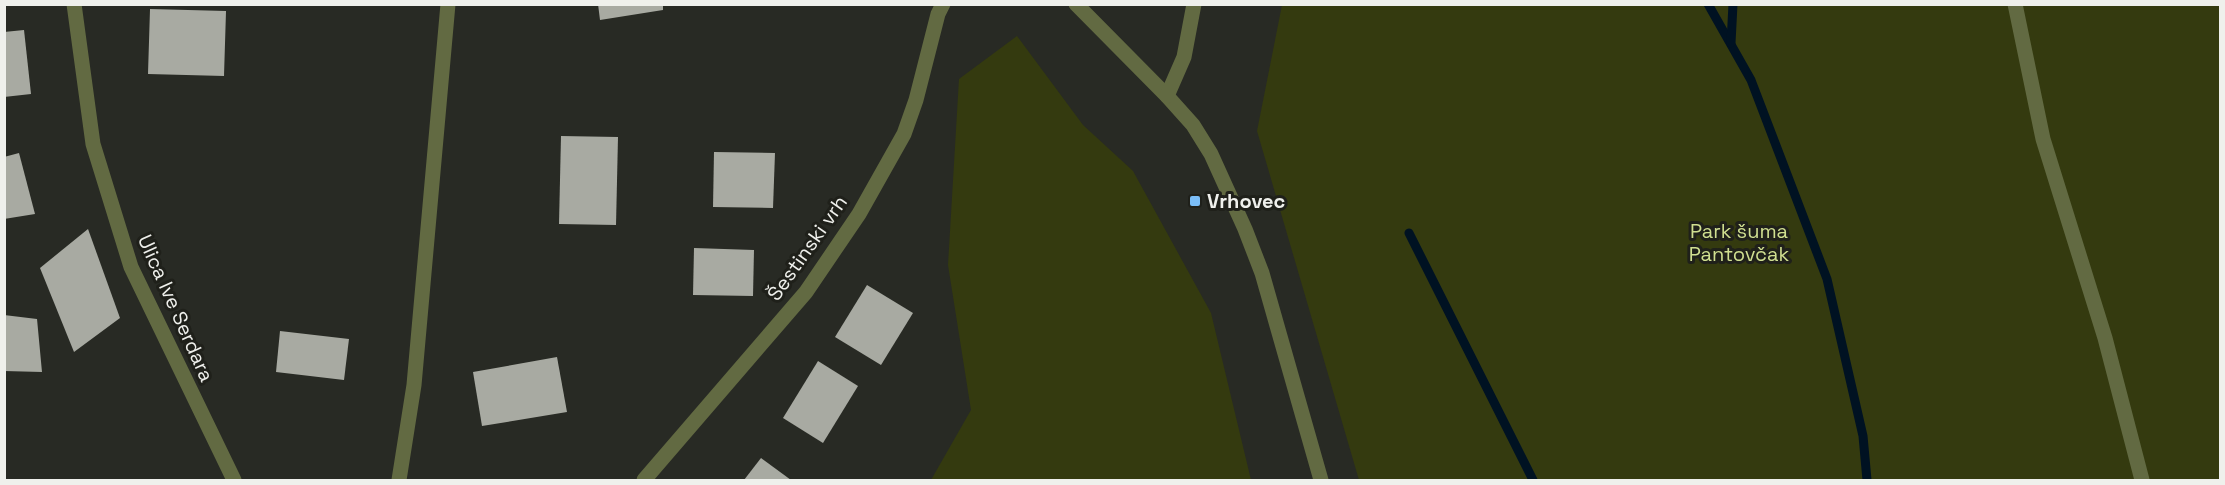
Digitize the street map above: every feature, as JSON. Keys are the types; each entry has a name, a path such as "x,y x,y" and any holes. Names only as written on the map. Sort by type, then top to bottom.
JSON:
{"street":[{"name":"Ulica Ive Serdara","path":"74,4 93,144 131,267 234,480"},
{"path":"399,480 414,385 448,4"},
{"name":"Šestinski vrh","path":"644,480 806,292 859,214 904,134 916,100 938,14 943,4"},
{"path":"1076,4 1167,96 1193,125 1211,154 1262,273 1321,480"},
{"path":"1167,96 1184,57 1194,4"},
{"path":"2015,4 2043,139 2105,338 2142,480"}],"green space":[{"name":"Park šuma Pantovčak","path":"1282,5 2220,5 2220,480 1359,480 1257,131"},
{"path":"1017,36 1083,125 1133,171 1211,313 1251,480 931,480 971,410 948,265 959,79"}],"building":[{"path":"598,4 663,4 663,10 600,20"},
{"path":"150,9 226,11 224,76 148,74"},
{"path":"24,30 31,94 4,97 4,32"},
{"path":"561,136 618,137 616,225 559,224"},
{"path":"714,152 775,153 773,208 713,207"},
{"path":"19,153 35,214 4,219 4,157"},
{"path":"88,229 120,318 74,352 40,268"},
{"path":"694,248 754,250 753,296 693,295"},
{"path":"867,285 913,313 881,365 835,337"},
{"path":"4,315 37,319 42,372 4,371"},
{"path":"280,331 349,339 344,380 276,372"},
{"path":"557,357 567,412 482,426 473,372"},
{"path":"818,361 858,386 823,443 783,418"},
{"path":"761,458 791,480 744,480"}],"waterway":[{"path":"1708,4 1751,80 1827,279 1863,436 1867,480"},
{"path":"1731,43 1733,4"},
{"path":"1409,233 1533,480"}],"place":[{"name":"Vrhovec","path":"1195,201"}]}
